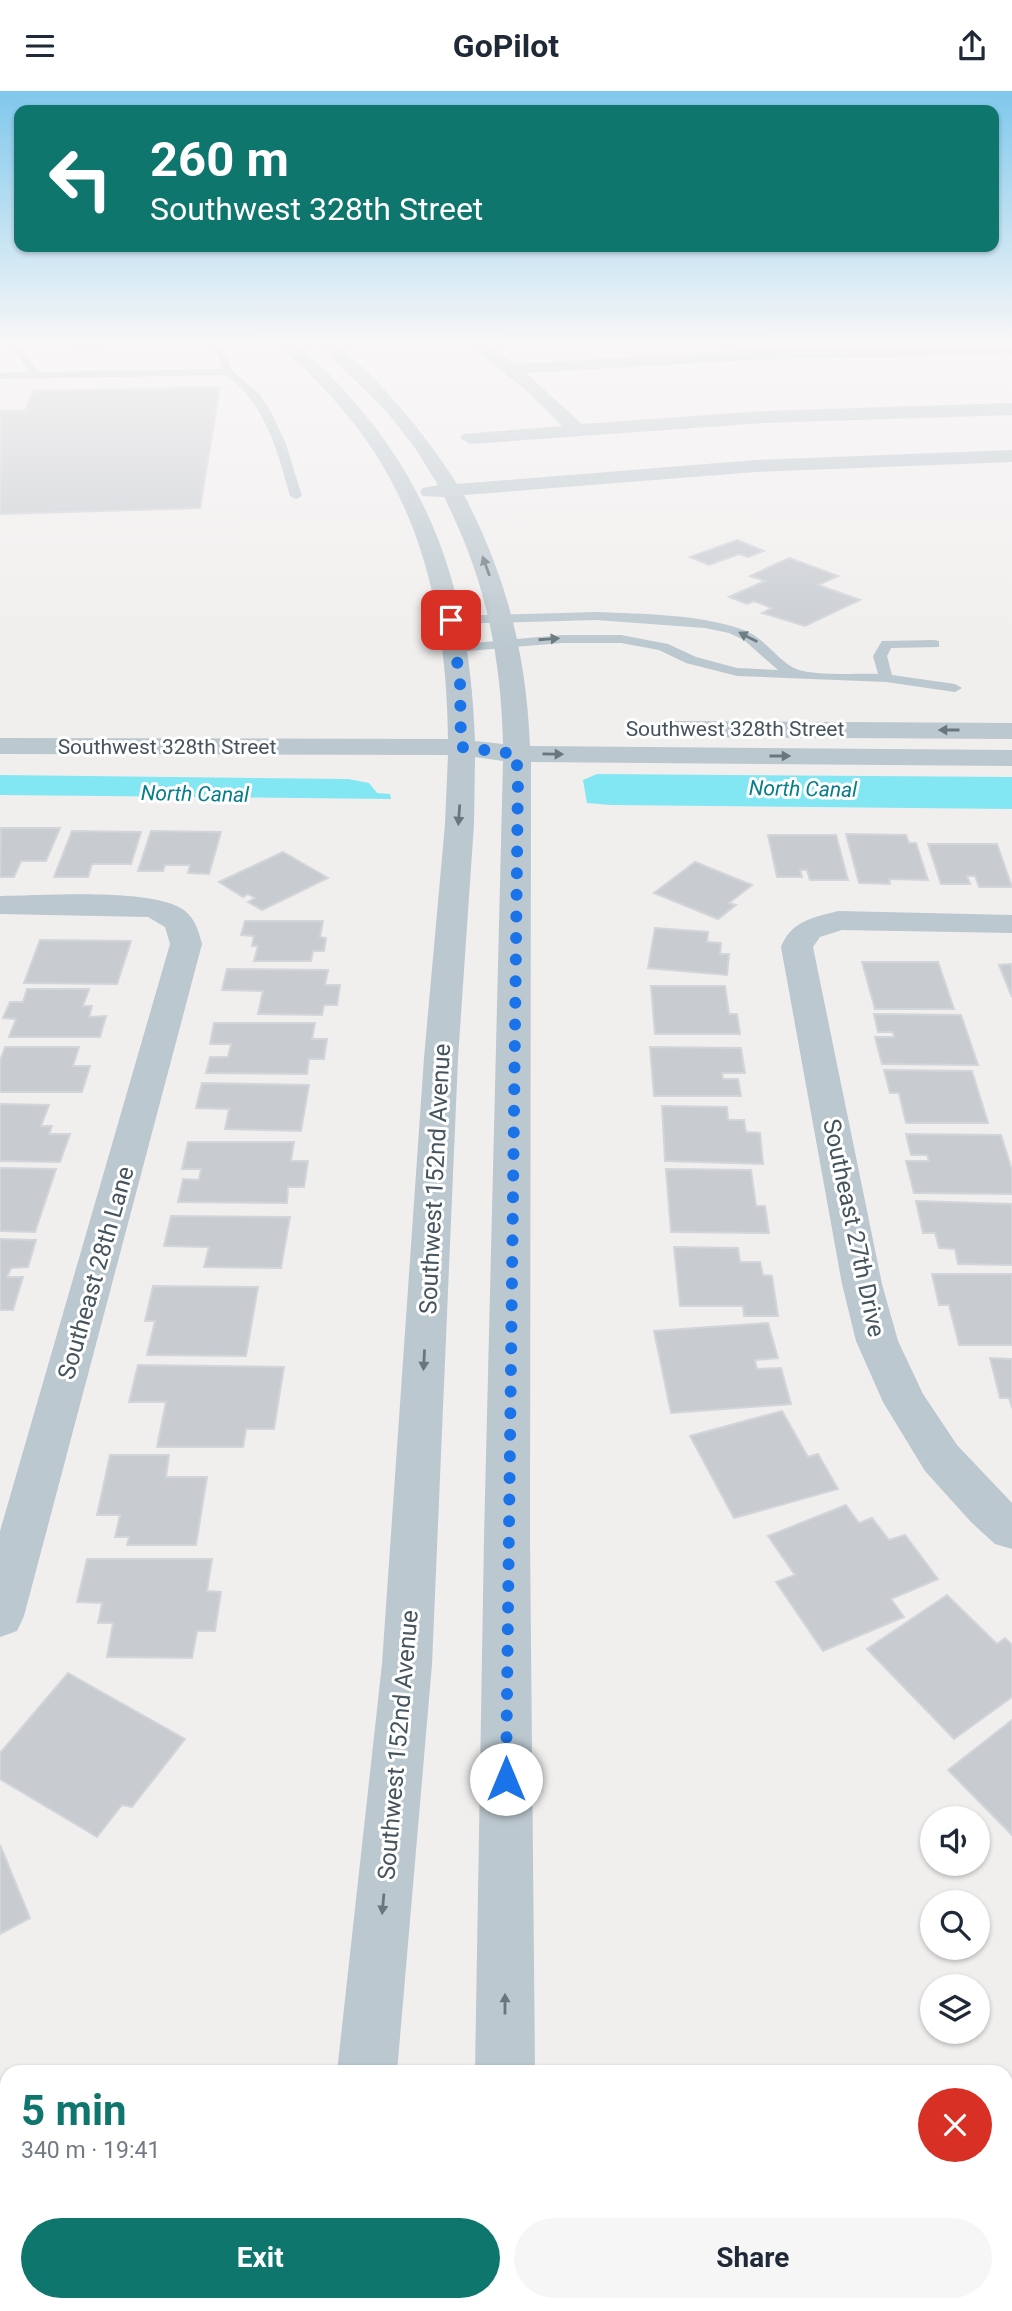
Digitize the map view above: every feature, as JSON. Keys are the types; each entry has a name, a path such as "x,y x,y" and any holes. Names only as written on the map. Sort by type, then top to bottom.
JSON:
{"street":[{"name":"Southwest 152nd Avenue","path":"368,2065 410,1610 440,1069 461,778 461,696 451,620 433,551 411,494 379,444"},
{"path":"423,444 452,490 477,543 502,618 525,737 507,1538 505,2065"},
{"path":"411,494 789,464 1012,456"},
{"name":"Southwest 328th Street","path":"636,729 1012,731"},
{"name":"Southwest 328th Street","path":"0,746 461,747 525,737 1012,758"},
{"name":"Southeast 28th Lane","path":"0,905 141,906 169,914 178,921 184,929 186,944 0,1616"},
{"name":"Southeast 27th Drive","path":"1012,924 845,919 809,930 800,939 797,951 862,1284 877,1341 905,1402 941,1458 987,1509 1012,1530"}],"lane":[{"path":"281,444 296,496"},
{"path":"451,620 624,617 696,624 738,632 758,641 780,667 801,676"},
{"path":"663,647 696,624"},
{"path":"456,648 562,639 621,639 663,647 691,660 737,672 886,677 955,688"},
{"path":"886,677 880,656 887,644 934,644"}],"water":[{"name":"North Canal","path":"597,774 1012,777 1012,809 587,803 583,780"},
{"name":"North Canal","path":"0,775 348,779 369,783 377,793 390,794 391,799 0,795"}],"building":[{"path":"0,444 211,444 200,508 0,514"},
{"path":"737,540 764,551 748,557 739,554 709,565 690,557"},
{"path":"789,558 838,576 818,585 860,600 805,626 762,613 772,608 754,601 747,604 729,597 765,581 750,576"},
{"path":"1,828 60,828 46,861 21,861 14,877 0,877"},
{"path":"72,831 141,832 131,864 92,864 88,877 54,877"},
{"path":"151,831 221,832 209,874 188,873 190,865 165,865 163,871 138,871"},
{"path":"846,834 906,835 909,843 916,843 928,880 889,879 890,884 859,883"},
{"path":"768,835 836,835 848,880 810,880 807,870 800,870 802,877 777,877"},
{"path":"928,844 997,844 1012,887 979,887 975,876 967,876 970,884 941,884"},
{"path":"283,852 328,878 262,910 248,902 255,898 248,894 243,897 219,882"},
{"path":"695,862 752,885 729,903 736,905 718,919 654,893"},
{"path":"245,921 323,921 320,937 326,938 324,951 313,951 311,961 254,961 258,946 252,946 254,936 241,935"},
{"path":"655,928 708,932 707,942 721,943 720,954 729,954 727,975 648,968"},
{"path":"40,940 131,941 117,984 24,983"},
{"path":"862,962 938,962 954,1009 875,1009"},
{"path":"1012,964 1012,997 999,965"},
{"path":"227,969 328,970 325,985 340,985 337,1005 324,1005 322,1015 258,1014 263,991 222,990"},
{"path":"651,986 725,986 729,1014 737,1014 740,1034 655,1034"},
{"path":"27,989 89,989 83,1006 92,1006 89,1017 106,1016 100,1037 9,1037 16,1019 3,1018 10,1002 23,1002"},
{"path":"874,1014 961,1015 978,1065 882,1064 875,1037 894,1037 893,1032 878,1032"},
{"path":"214,1023 315,1023 312,1039 327,1039 324,1059 309,1059 307,1074 206,1073 210,1057 228,1057 231,1044 210,1044"},
{"path":"5,1047 79,1047 73,1066 90,1066 82,1092 0,1092 0,1061"},
{"path":"650,1047 741,1048 745,1073 722,1073 723,1079 738,1079 741,1096 654,1096"},
{"path":"884,1070 972,1071 988,1123 906,1123 899,1093 890,1093"},
{"path":"202,1083 309,1085 301,1131 225,1129 229,1109 196,1108"},
{"path":"0,1104 49,1105 41,1126 52,1126 49,1134 70,1134 60,1162 0,1161"},
{"path":"662,1106 727,1107 728,1120 744,1120 746,1132 760,1133 763,1164 665,1161"},
{"path":"906,1134 1001,1135 1012,1170 1012,1194 914,1193 906,1161 929,1161 927,1155 911,1155"},
{"path":"188,1142 294,1142 291,1161 308,1161 304,1187 288,1187 287,1203 178,1202 183,1179 199,1180 201,1169 182,1169"},
{"path":"0,1168 56,1169 35,1232 0,1231"},
{"path":"666,1169 751,1170 756,1206 765,1206 769,1233 671,1232"},
{"path":"916,1201 1012,1204 1012,1265 958,1264 955,1249 939,1248 935,1233 923,1233"},
{"path":"171,1216 290,1217 281,1268 204,1267 209,1247 164,1246"},
{"path":"0,1239 36,1240 28,1267 11,1268 7,1277 23,1277 13,1310 0,1310"},
{"path":"674,1247 738,1248 740,1262 760,1262 763,1275 772,1276 778,1316 744,1316 743,1306 680,1306"},
{"path":"932,1274 1012,1274 1012,1345 959,1345 949,1305 939,1305"},
{"path":"153,1286 258,1287 246,1356 147,1355 155,1321 145,1321"},
{"path":"768,1323 778,1358 755,1360 757,1369 781,1368 791,1404 671,1413 654,1331"},
{"path":"990,1358 1012,1359 1012,1408 1009,1398 1000,1398"},
{"path":"138,1365 284,1367 274,1429 246,1429 243,1447 157,1447 166,1402 129,1402"},
{"path":"782,1411 808,1457 818,1454 838,1489 734,1518 690,1436"},
{"path":"110,1455 169,1455 166,1477 207,1477 196,1545 127,1545 129,1537 115,1537 120,1515 97,1515"},
{"path":"846,1505 859,1523 872,1518 889,1540 905,1535 938,1579 891,1599 904,1617 823,1651 776,1582 795,1575 768,1536"},
{"path":"87,1559 212,1559 207,1591 221,1592 215,1631 197,1631 192,1658 107,1657 113,1623 98,1623 102,1603 77,1602"},
{"path":"947,1595 997,1644 1005,1638 1012,1645 1012,1697 954,1739 867,1649"},
{"path":"68,1673 185,1739 132,1807 122,1805 97,1837 0,1779 0,1753"},
{"path":"1012,1720 1012,1835 990,1813 990,1806 983,1806 948,1770"},
{"path":"0,1845 30,1918 0,1934"}],"route":[{"path":"451,620 460,681 461,747 516,754 518,777 506,1779"}]}
